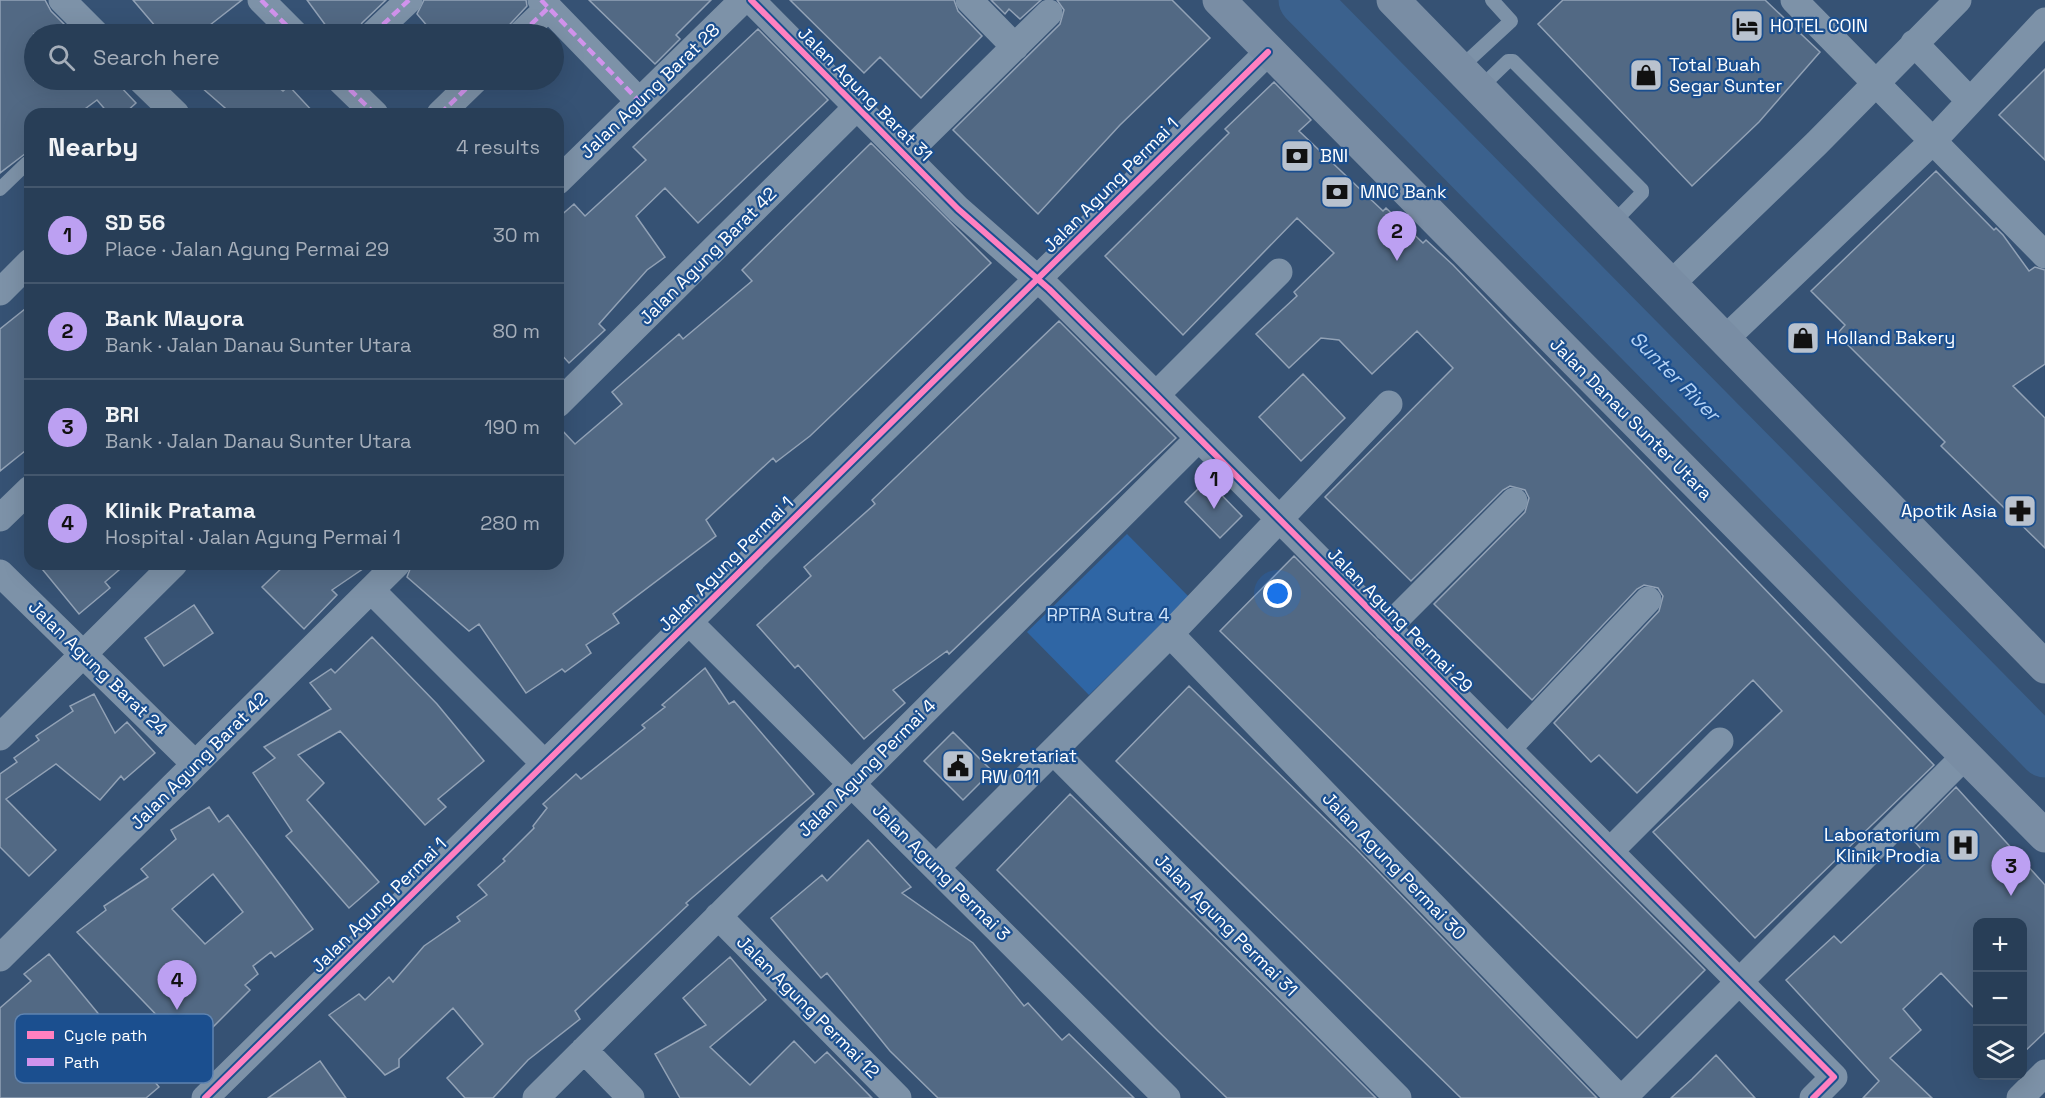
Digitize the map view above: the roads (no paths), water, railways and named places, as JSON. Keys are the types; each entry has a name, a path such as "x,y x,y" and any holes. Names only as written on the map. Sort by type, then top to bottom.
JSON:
{"main road":[{"name":"Jalan Danau Sunter Utara","path":"1219,0 2045,836"},
{"path":"1393,0 2045,666"}],"street":[{"path":"62,0 86,24"},
{"path":"261,0 286,24"},
{"path":"384,24 410,0"},
{"name":"Jalan Agung Barat 28","path":"564,175 743,0"},
{"name":"Jalan Agung Barat 31","path":"751,0 958,209 1037,278"},
{"path":"969,0 1015,46"},
{"path":"1794,0 2045,255"},
{"path":"1671,284 1958,0"},
{"path":"529,24 545,4 639,101"},
{"path":"905,155 1049,13"},
{"path":"1725,339 1932,142 2045,21"},
{"path":"1914,43 1970,101"},
{"name":"Jalan Agung Permai 1","path":"205,1098 1268,52"},
{"path":"151,90 170,108"},
{"path":"350,90 369,108"},
{"path":"446,108 465,90"},
{"name":"Jalan Agung Barat 42","path":"564,398 857,107"},
{"path":"1156,395 1279,272"},
{"name":"Jalan Agung Permai 29","path":"1037,278 1834,1077 1813,1098"},
{"path":"936,868 1170,634 1389,404"},
{"name":"Jalan Agung Permai 4","path":"536,1098 1199,438"},
{"path":"0,518 24,495"},
{"path":"1387,628 1514,501"},
{"path":"0,737 168,570"},
{"name":"Jalan Agung Barat 42","path":"0,958 391,570"},
{"name":"Jalan Agung Barat 24","path":"0,573 195,764"},
{"path":"371,590 544,763"},
{"path":"1508,748 1648,600"},
{"name":"Jalan Agung Permai 3","path":"689,622 1167,1098"},
{"name":"Jalan Agung Permai 30","path":"1170,634 1621,1098"},
{"path":"1610,851 1720,741"},
{"name":"Jalan Agung Permai 31","path":"1053,751 1398,1098"},
{"path":"1621,1098 1741,983 1965,756"},
{"name":"Jalan Agung Permai 12","path":"718,916 898,1098"},
{"path":"584,1050 631,1098"},
{"path":"2020,1098 2045,1073"}],"lane":[{"path":"1470,78 1510,21 1491,0"},
{"path":"1470,78 1508,61 1513,61 1642,189 1642,193 1612,224"},
{"path":"0,189 24,166"}],"waterway":[{"name":"Sunter River","path":"1304,0 2045,752"}],"place":[{"name":"HOTEL COIN","path":"1747,26"},
{"name":"Total Buah Segar Sunter","path":"1646,75"},
{"name":"BNI","path":"1297,156"},
{"name":"MNC Bank","path":"1337,192"},
{"name":"Bank Mayora","path":"1397,261"},
{"name":"Holland Bakery","path":"1803,338"},
{"name":"SD 56","path":"1214,509"},
{"name":"Apotik Asia","path":"2020,511"},
{"name":"Sekretariat RW 011","path":"958,766"},
{"name":"Laboratorium Klinik Prodia","path":"1963,845"},
{"name":"BRI","path":"2011,896"},
{"name":"Klinik Pratama","path":"177,1010"}],"park label":[{"name":"RPTRA Sutra 4","path":"1108,615"}]}
